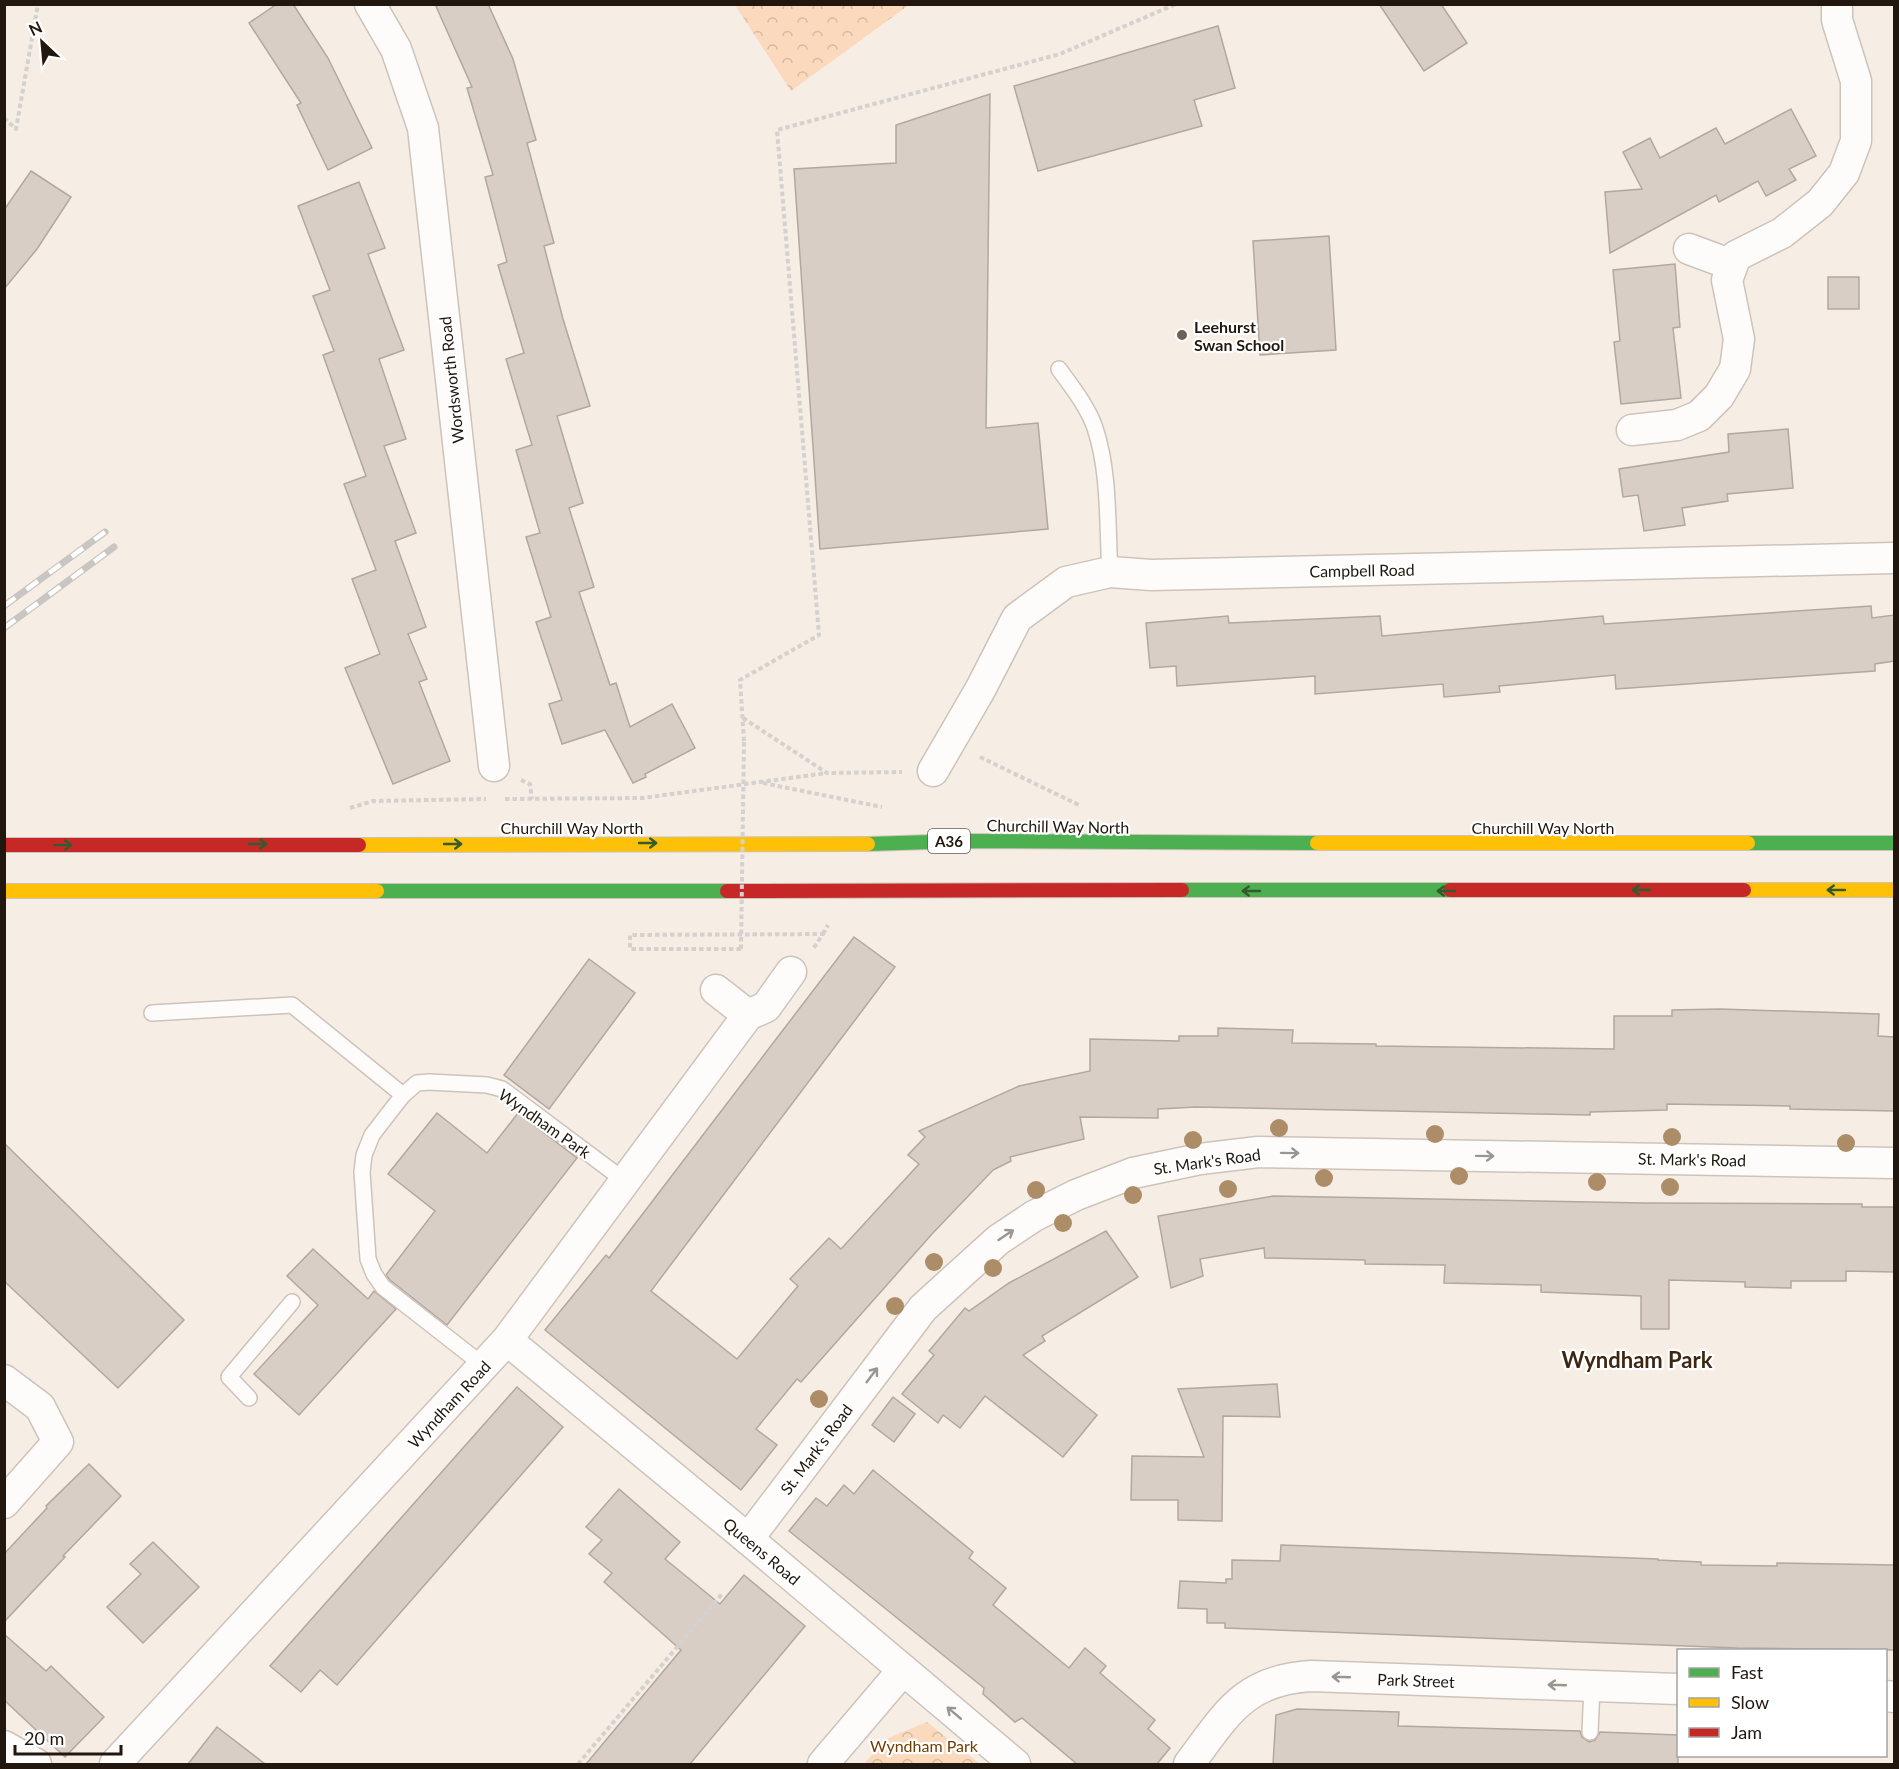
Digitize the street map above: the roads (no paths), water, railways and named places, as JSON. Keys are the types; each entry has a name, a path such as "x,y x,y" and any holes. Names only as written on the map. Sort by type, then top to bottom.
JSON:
{"highway":[{"name":"Churchill Way North","path":"4,845 868,844 962,841 1894,843"},
{"path":"4,891 1894,890"}],"street":[{"name":"Wordsworth Road","path":"370,4 396,49 423,128 494,766"},
{"path":"1632,430 1677,425 1699,416 1719,396 1735,369 1739,339 1727,280 1736,256 1782,233 1820,203 1844,173 1856,141 1856,81 1837,20 1837,4"},
{"path":"1689,249 1732,265"},
{"name":"Campbell Road","path":"933,771 981,690 1017,618 1066,582 1110,572 1162,574 1894,558"},
{"name":"Wyndham Road","path":"115,1764 507,1340 748,1015 766,1007 791,972"},
{"path":"716,990 748,1015"},
{"name":"St. Mark's Road","path":"748,1539 923,1308 999,1240 1034,1216 1076,1195 1133,1173 1258,1152 1894,1163"},
{"name":"Queens Road","path":"507,1340 1015,1764"},
{"path":"4,1380 40,1407 58,1442 4,1503"},
{"path":"824,1764 903,1670"},
{"name":"Park Street","path":"1189,1764 1233,1707 1268,1683 1288,1677 1677,1689"},
{"path":"4,1746 36,1764"}],"lane":[{"path":"1059,369 1081,401 1095,428 1104,471 1110,572"},
{"path":"152,1013 292,1005 402,1095"},
{"name":"Wyndham Park","path":"484,1366 383,1287 368,1259 362,1172 364,1155 372,1135 402,1095 417,1083 429,1082 487,1085 502,1089 625,1181"},
{"path":"249,1398 229,1377 292,1302"},
{"path":"1590,1732 1592,1686"}],"railway":[{"path":"4,606 105,532"},
{"path":"4,628 114,547"}],"place":[{"name":"Leehurst Swan School","path":"1182,335"}],"district":[{"name":"Wyndham Park","path":"1637,1359"}]}
